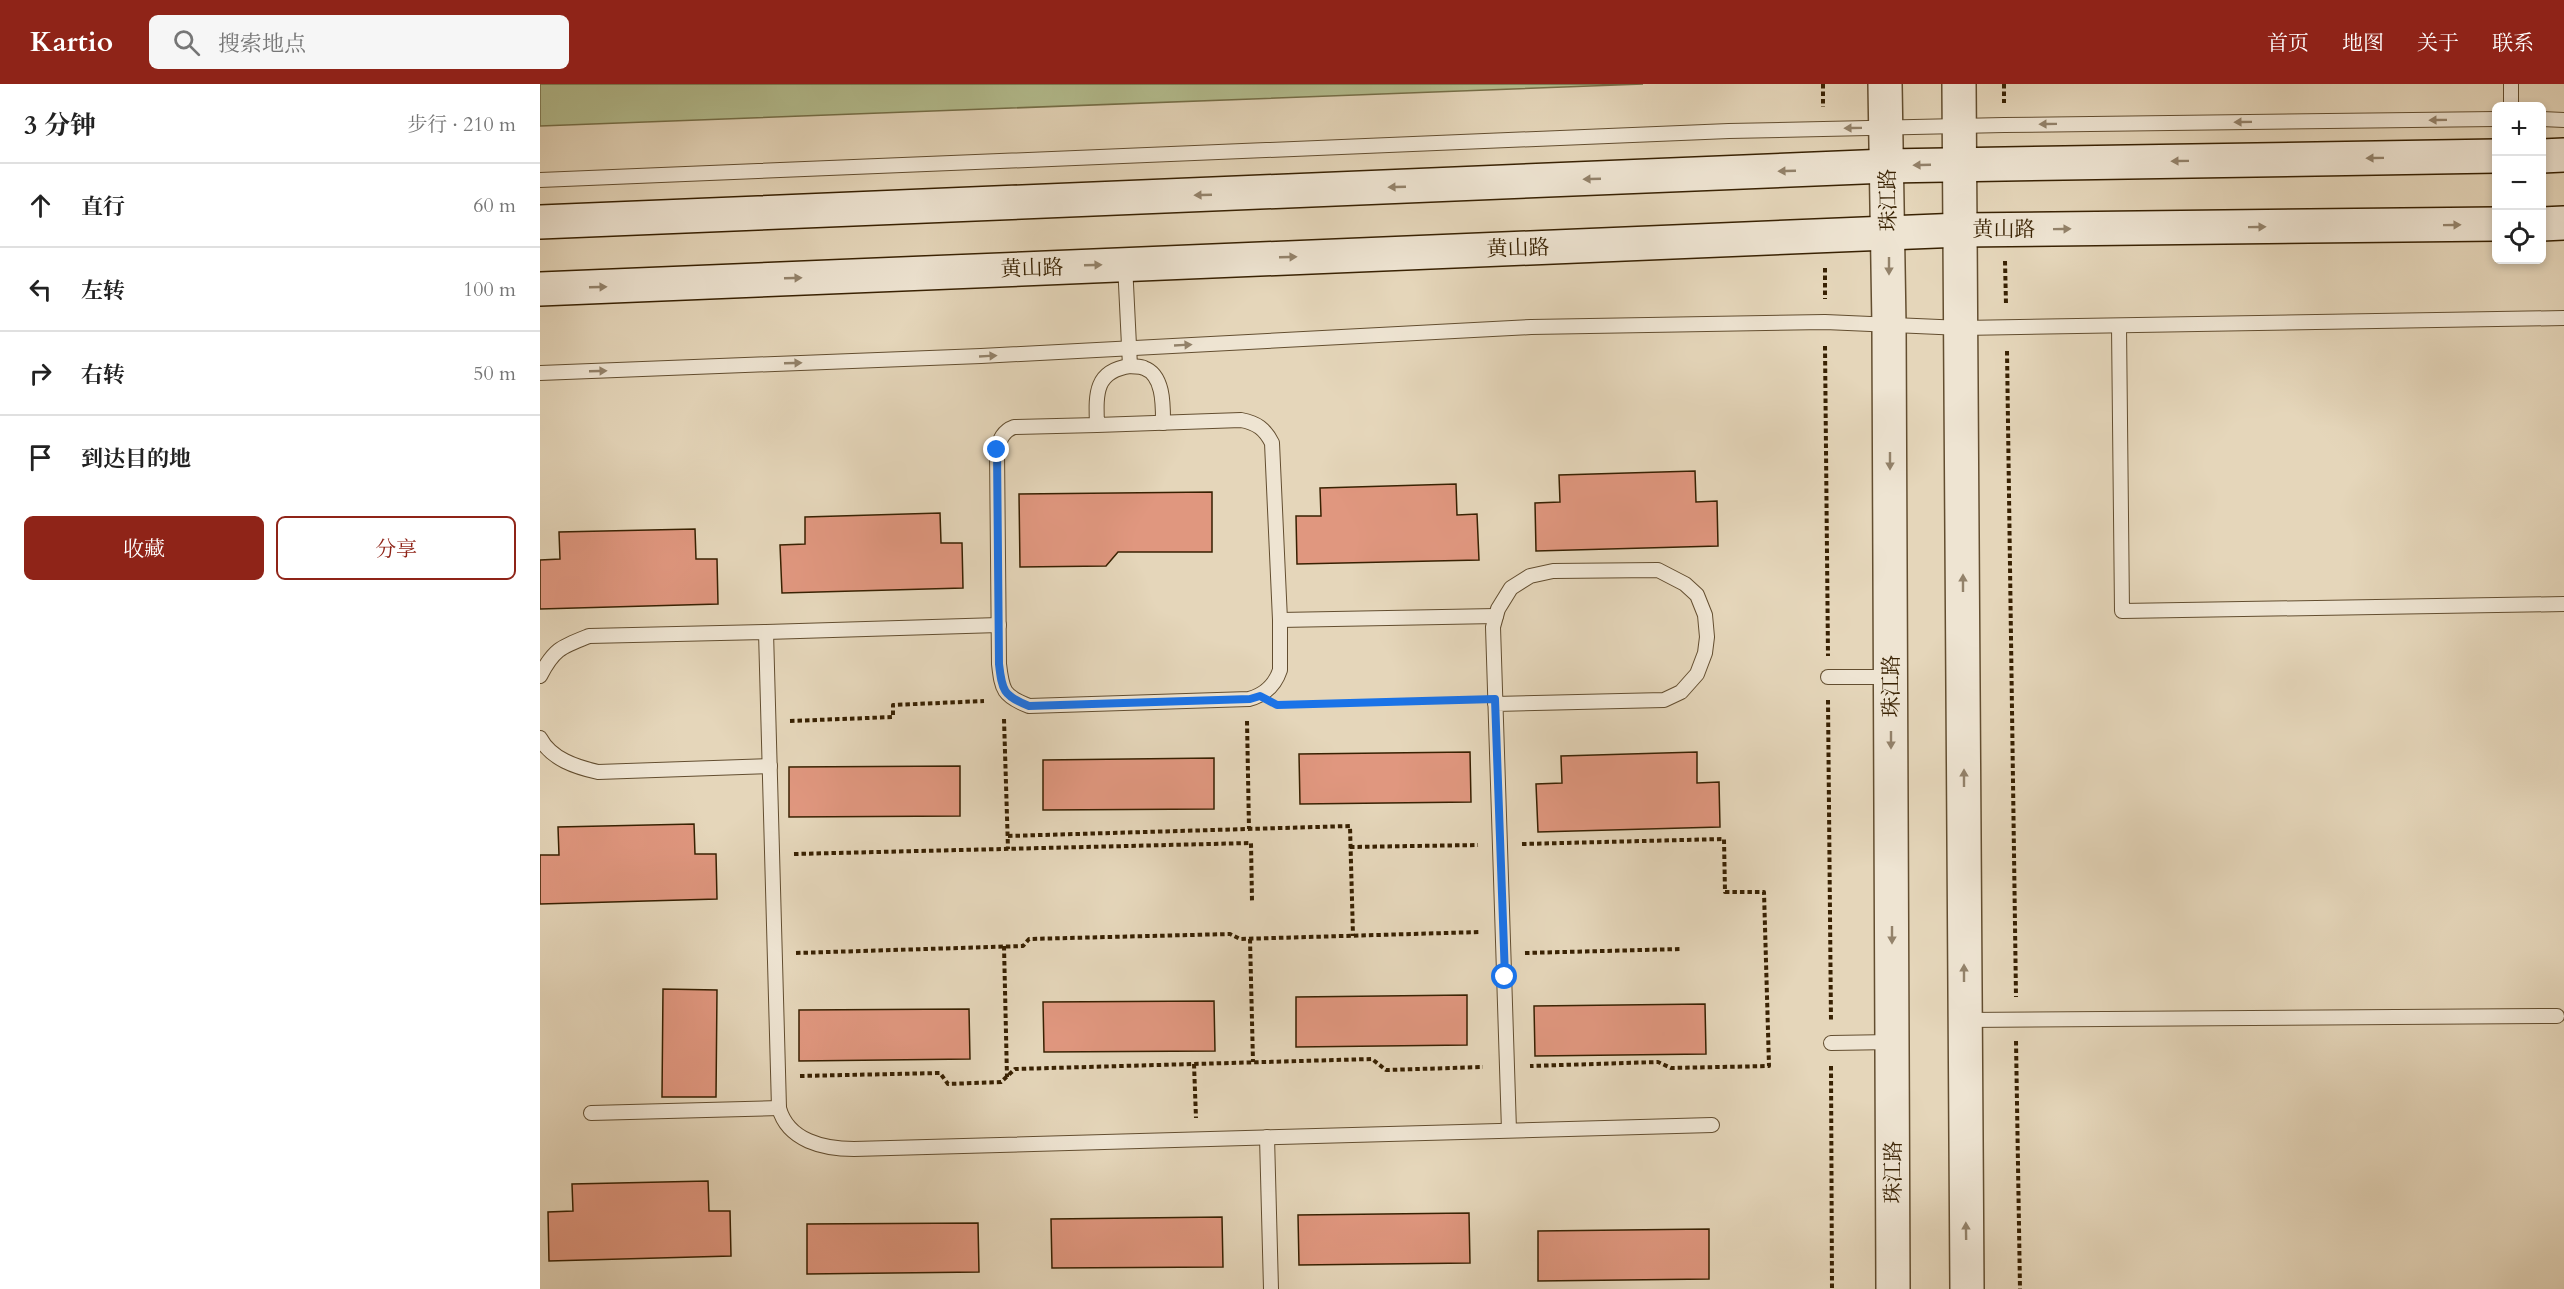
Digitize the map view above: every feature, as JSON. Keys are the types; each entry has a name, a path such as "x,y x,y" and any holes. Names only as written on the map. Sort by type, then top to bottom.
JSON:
{"main road":[{"name":"珠江路","path":"1885,84 1889,233 1893,1289"},
{"path":"1959,84 1967,1289"},
{"path":"2546,156 2564,155"},
{"path":"540,222 1887,166 2492,156"},
{"path":"2546,224 2564,223"},
{"name":"黄山路","path":"540,289 1961,230 2492,224"}],"lane":[{"path":"2511,84 2511,102"},
{"path":"540,180 1694,133 2004,125 2492,119"},
{"path":"2546,120 2564,120"},
{"path":"1125,264 1130,366"},
{"path":"540,373 1129,348 1531,327 1825,322 1889,326 2006,328 2564,318"},
{"path":"2119,326 2122,611 2564,604"},
{"path":"1097,424 1098,388 1108,374 1117,368 1130,366 1145,368 1155,376 1162,398 1163,423"},
{"path":"1242,420 1254,423 1266,432 1272,443 1280,670 1277,678 1254,698 1029,706 1009,700 1001,684 997,450 1004,434 1014,427 1097,424 1242,420"},
{"path":"1495,702 1664,700 1681,692 1697,674 1705,653 1707,637 1705,615 1697,595 1685,584 1658,570 1553,571 1530,576 1511,588 1496,616 1493,627 1495,702 1504,953 1509,1130"},
{"path":"1280,620 1496,616"},
{"path":"540,676 552,654 567,644 589,636 999,625"},
{"path":"766,632 779,1108 782,1118 791,1129 810,1142 828,1149 1712,1125"},
{"path":"1828,677 1891,677"},
{"path":"540,738 543,745 574,766 598,772 770,766"},
{"path":"1965,1020 2557,1016"},
{"path":"1831,1043 1892,1042"},
{"path":"591,1113 779,1108"},
{"path":"1267,1137 1270,1289"}],"path":[{"path":"2004,84 2004,125"},
{"path":"2005,230 2020,1289"},
{"path":"1250,829 1254,698 1277,705 1495,702"},
{"path":"768,722 893,717 893,705 1009,700 1008,849"},
{"path":"1008,836 1350,826 1353,936"},
{"path":"778,1076 940,1073 948,1084 1001,1082 1015,1069 1372,1059 1386,1070 1658,1062 1671,1068 1769,1066 1764,892 1725,892 1724,839 1350,847"},
{"path":"772,855 1251,843 1252,901"},
{"path":"775,953 1023,946 1029,939 1230,934 1240,939 1250,939 1503,932"},
{"path":"1250,939 1253,1062"},
{"path":"1004,946 1007,1077"},
{"path":"1504,953 1681,949"},
{"path":"1194,1064 1197,1139"}],"green space":[{"path":"540,84 1643,84 540,126"}],"building":[{"path":"1695,471 1696,502 1717,501 1718,546 1536,551 1535,503 1560,502 1559,475"},
{"path":"1456,484 1457,515 1477,514 1479,560 1297,564 1296,516 1321,516 1320,488"},
{"path":"1212,492 1212,552 1118,552 1106,566 1020,567 1019,494"},
{"path":"940,513 941,543 962,543 963,588 782,593 780,545 805,544 805,517"},
{"path":"695,529 696,559 717,559 718,604 540,609 540,560 560,559 559,532"},
{"path":"1470,752 1471,802 1300,804 1299,754"},
{"path":"1697,752 1697,783 1719,782 1720,827 1538,832 1536,784 1562,783 1561,756"},
{"path":"1214,758 1214,809 1043,810 1043,760"},
{"path":"960,766 960,816 789,817 789,767"},
{"path":"694,824 695,854 716,854 717,899 540,904 540,855 559,855 558,827"},
{"path":"663,989 717,990 716,1097 662,1097"},
{"path":"1467,995 1467,1045 1296,1047 1296,997"},
{"path":"1214,1001 1215,1051 1044,1052 1043,1002"},
{"path":"1705,1004 1706,1054 1535,1056 1534,1006"},
{"path":"969,1009 970,1059 799,1061 799,1010"},
{"path":"708,1181 709,1211 730,1211 731,1256 549,1261 548,1212 573,1211 572,1184"},
{"path":"1469,1213 1470,1263 1299,1265 1298,1215"},
{"path":"1222,1217 1223,1267 1052,1268 1051,1219"},
{"path":"978,1223 979,1272 807,1274 807,1224"},
{"path":"1709,1229 1709,1279 1538,1281 1538,1231"}],"route":[{"path":"997,450 999,664 1001,684 1014,700 1029,706 1250,699 1260,696 1277,705 1495,699 1505,977"}]}
